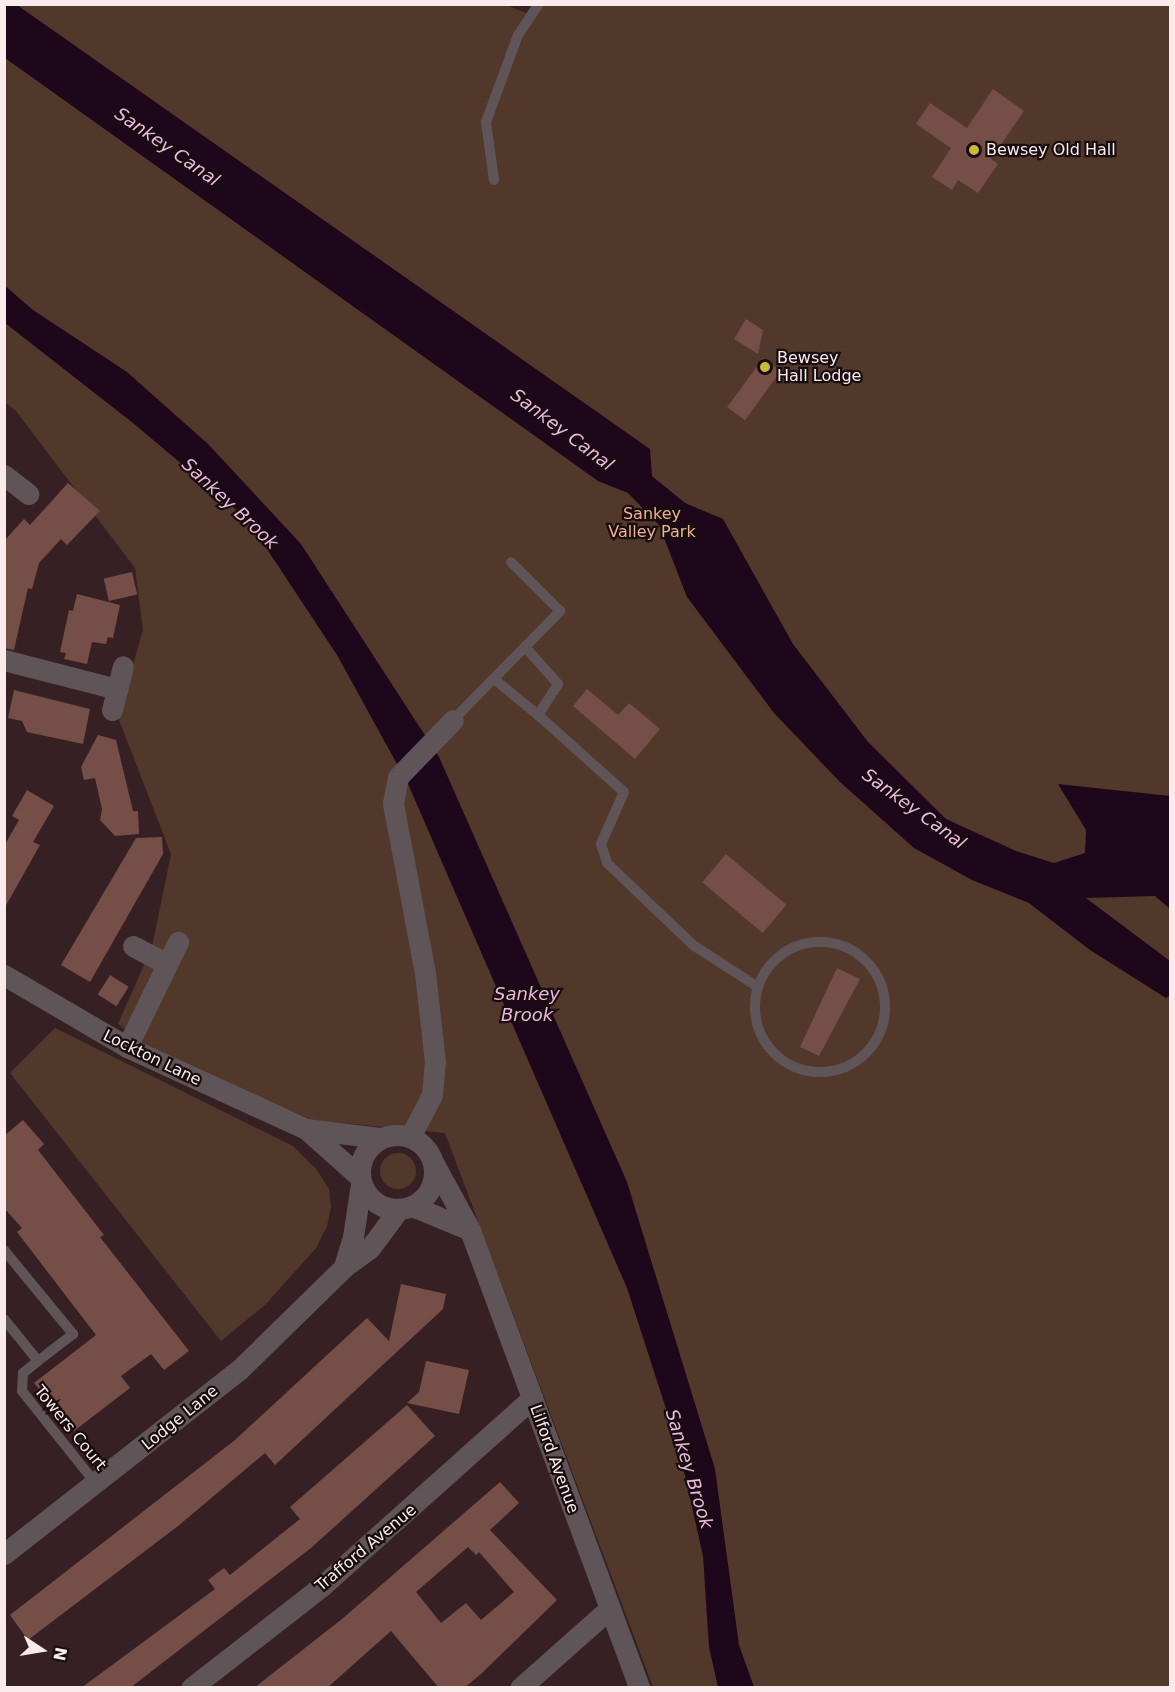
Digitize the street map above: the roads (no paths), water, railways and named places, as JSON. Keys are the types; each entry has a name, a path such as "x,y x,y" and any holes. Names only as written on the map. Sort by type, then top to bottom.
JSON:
{"street":[{"path":"7,481 28,494"},
{"path":"4,660 114,700 123,666"},
{"path":"410,1137 432,1095 435,1062 425,973 393,803 398,777 453,720"},
{"path":"128,1047 178,942"},
{"path":"133,946 167,964"},
{"name":"Lockton Lane","path":"4,975 128,1047 306,1129 380,1138"},
{"name":"Lockton Lane","path":"306,1129 360,1180"},
{"path":"344,1267 358,1214 364,1154 380,1138 410,1137 420,1142 433,1162 432,1184 406,1207"},
{"name":"Lilford Avenue","path":"433,1162 470,1230 639,1688"},
{"path":"360,1180 379,1205 406,1207 470,1230"},
{"name":"Lodge Lane","path":"4,1554 98,1485 250,1360 344,1267 370,1248 406,1207"},
{"name":"Trafford Avenue","path":"191,1688 322,1586 532,1398"},
{"path":"520,1688 610,1608"}],"lane":[{"path":"494,180 486,122 518,35 539,4"},
{"path":"453,720 560,611 511,562"},
{"path":"525,647 558,684 538,715"},
{"path":"494,680 538,715 624,792 601,844 607,863 693,945 758,987"},
{"path":"827,942 848,948 866,961 879,979 885,1000 883,1022 875,1042 852,1063 823,1073 802,1070 783,1061 768,1047 758,1028 755,1008 758,987 768,968 784,953 805,944 827,942"},
{"name":"Towers Court","path":"4,1250 73,1334 23,1373 22,1392 98,1485"},
{"name":"Towers Court","path":"4,1319 38,1361"}],"water":[{"name":"Sankey Canal","path":"5,4 17,5 650,449 652,476 685,503 723,519 793,644 868,742 946,819 1016,851 1054,863 1085,853 1086,830 1058,784 1170,796 1170,909 1155,896 1086,898 1170,961 1170,995 1166,998 1090,950 1029,903 972,880 914,848 840,782 774,713 687,597 659,525 628,493 598,481 5,58"},
{"name":"Sankey Brook","path":"4,285 33,310 127,372 208,444 301,544 439,757 627,1182 715,1469 739,1645 754,1687 718,1687 709,1647 703,1556 679,1449 627,1288 408,784 337,655 247,519 133,423 5,323"}],"place":[{"name":"Bewsey Old Hall","path":"974,150"},
{"name":"Bewsey Hall Lodge","path":"765,367"}],"park label":[{"name":"Sankey Valley Park","path":"652,523"}]}
